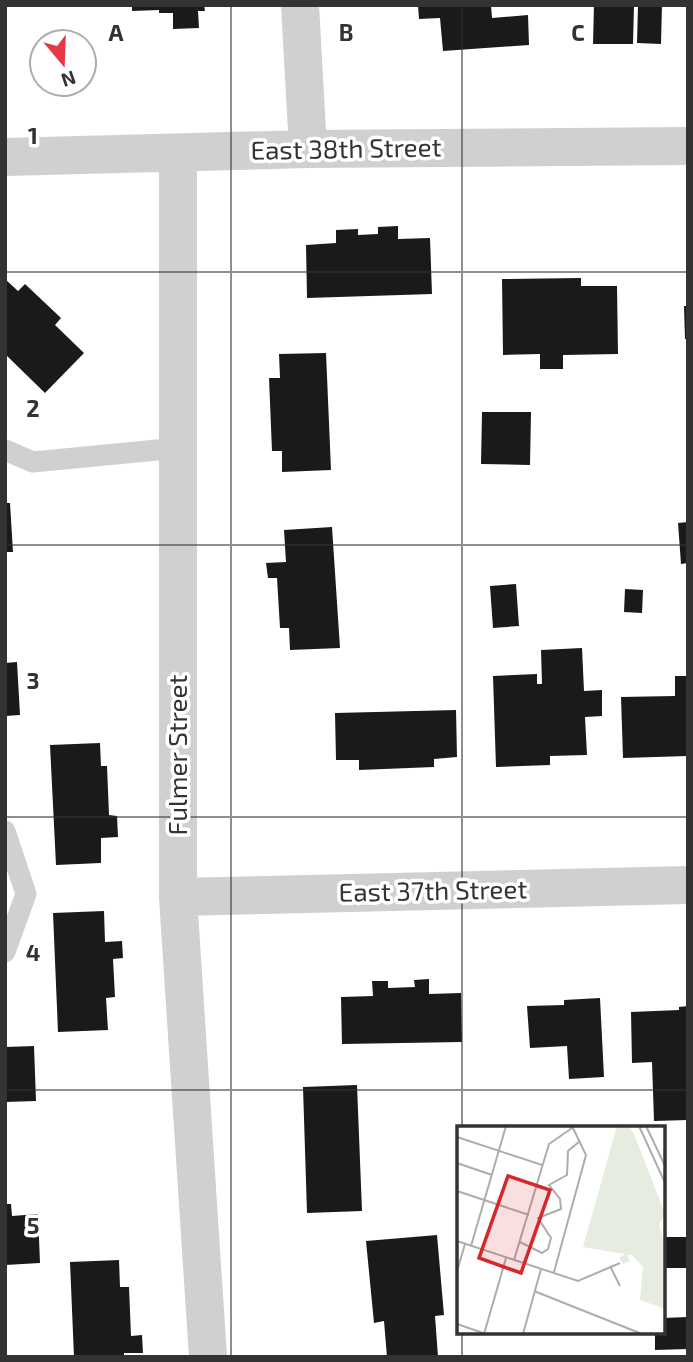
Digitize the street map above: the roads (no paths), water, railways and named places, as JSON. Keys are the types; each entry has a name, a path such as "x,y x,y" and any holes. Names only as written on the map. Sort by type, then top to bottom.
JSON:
{"street":[{"path":"300,5 308,149"},
{"name":"East 38th Street","path":"5,157 308,149 688,146"},
{"name":"Fulmer Street","path":"178,153 178,897 208,1357"},
{"name":"East 37th Street","path":"178,897 688,885"}],"lane":[{"path":"5,450 33,462 178,448"},
{"path":"5,831 26,894 5,952"}]}
